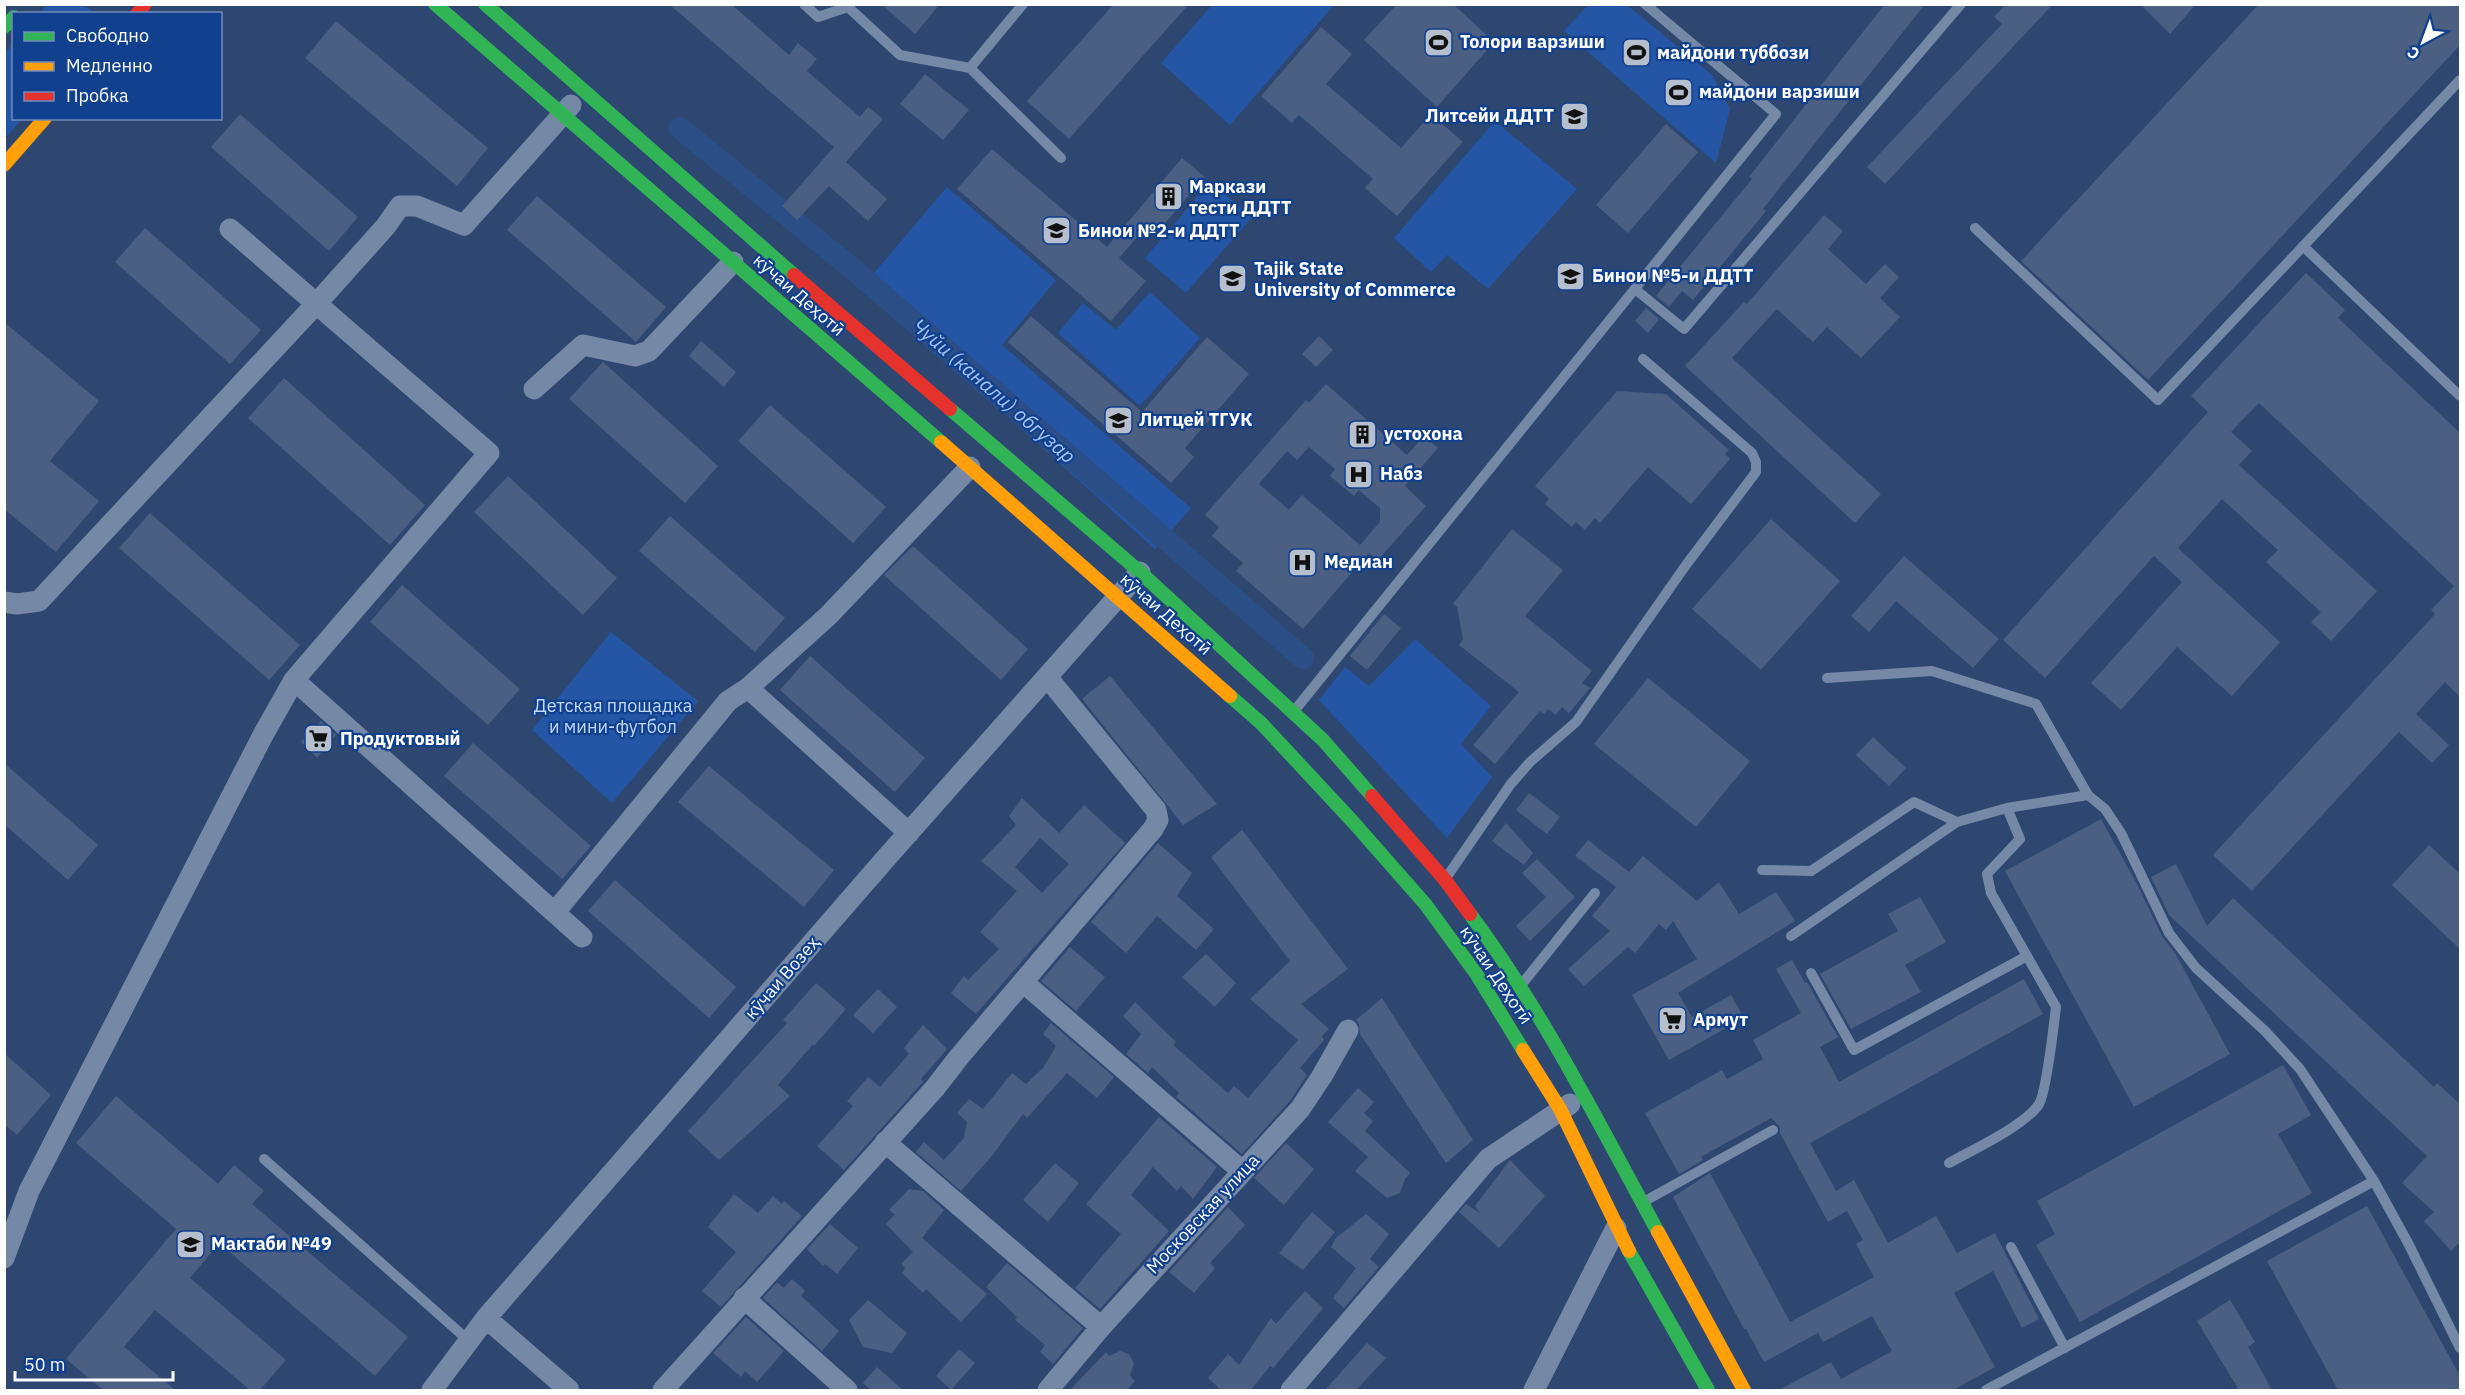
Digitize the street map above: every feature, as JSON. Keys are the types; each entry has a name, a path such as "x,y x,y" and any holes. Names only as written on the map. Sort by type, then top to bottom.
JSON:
{"main road":[{"name":"кӯчаи Деҳотӣ","path":"435,4 970,467 1261,723 1354,823 1435,892 1497,950 1550,1034 1744,1390"},
{"name":"кӯчаи Деҳотӣ","path":"485,4 840,315 1140,572 1330,748 1435,892 1477,975 1560,1109 1616,1228 1708,1390"},
{"path":"4,165 43,120"}],"street":[{"path":"4,602 17,604 39,601 317,303 386,226 400,206 417,206 464,225 584,91"},
{"path":"4,1258 29,1191 257,745 294,680 489,453 230,229"},
{"path":"534,389 583,345 635,356 649,351 733,262"},
{"path":"555,912 728,701 748,688 828,616 970,467"},
{"name":"кӯчаи Возеҳ","path":"432,1390 486,1318 909,832 1140,572"},
{"path":"663,1390 935,1088 1153,829 1158,820 1156,810 1047,677"},
{"path":"294,680 582,937"},
{"path":"748,688 909,832"},
{"path":"1023,982 1242,1171"},
{"name":"Московская улица","path":"1048,1390 1101,1327 1300,1109 1348,1030"},
{"path":"1291,1390 1488,1159 1560,1109 1584,1096"},
{"path":"885,1142 1101,1327"},
{"path":"1534,1390 1616,1228"},
{"path":"744,1298 847,1390"},
{"path":"486,1318 569,1390"}],"lane":[{"path":"804,4 818,17 848,6 900,55 970,68 1061,158"},
{"path":"970,68 1023,4"},
{"path":"1293,712 1776,114 1645,4"},
{"path":"1635,289 1684,329 1961,4"},
{"path":"1976,228 2158,400 2460,80"},
{"path":"2303,246 2460,396"},
{"path":"1435,892 1510,785 1530,762 1576,722 1686,565 1756,472 1756,462 1752,453 1643,359"},
{"path":"1827,678 1932,671 2036,704 2088,795 2105,809 2121,833 2169,933 2196,968 2265,1031 2300,1069 2374,1181 2408,1243 2460,1348"},
{"path":"1791,936 1957,822 2007,808 2088,795"},
{"path":"1762,870 1811,872 1914,802 1957,822"},
{"path":"1949,1163 2027,1117 2040,1103 2056,1007 1991,893 1987,874 2020,839 2007,808"},
{"path":"1520,986 1595,893"},
{"path":"1811,973 1854,1050 2027,956"},
{"path":"1642,1203 1773,1130"},
{"path":"264,1159 469,1341"},
{"path":"1986,1390 2374,1181"},
{"path":"2011,1247 2065,1348"}],"green space":[{"path":"48,4 83,5 94,12 41,12"},
{"path":"1213,4 1334,5 1230,125 1161,63"},
{"name":"майдони варзиши","path":"1588,5 1627,5 1712,75 1730,109 1716,163 1564,31"},
{"path":"12,44 12,120 21,120 5,138 5,54"},
{"path":"1495,121 1577,189 1488,289 1447,255 1431,272 1394,238"},
{"path":"1210,182 1252,217 1186,293 1145,258"},
{"path":"947,187 1056,280 1002,345 1191,508 1155,549 863,286"},
{"path":"1150,292 1200,338 1140,406 1058,333 1083,303 1116,330"},
{"name":"Детская площадка и мини-футбол","path":"611,632 698,701 612,803 532,730"},
{"path":"1415,639 1491,706 1461,744 1492,777 1447,838 1319,700 1345,667 1369,686"}],"building":[{"path":"669,4 731,4 789,55 798,43 817,59 807,71 860,117 868,107 883,119 846,162 887,199 868,221 829,186 797,220 782,206 834,147"},
{"path":"881,4 940,4 915,34"},
{"path":"1114,4 1189,4 1069,139 1027,101"},
{"path":"1397,4 1453,4 1494,42 1437,107 1364,40"},
{"path":"1885,4 1925,4 1763,209 1766,211 1693,300 1682,291 1669,307 1656,296 1752,179 1749,177"},
{"path":"2006,4 2053,4 1885,184 1867,167 2002,24 1994,17"},
{"path":"2140,4 2196,4 2170,34"},
{"path":"2259,4 2460,4 2460,45 2148,380 2021,261"},
{"path":"336,21 488,148 457,186 305,58"},
{"path":"1321,27 1352,54 1326,84 1401,148 1431,114 1463,142 1397,216 1365,188 1373,179 1299,115 1292,123 1261,96"},
{"path":"925,74 969,110 943,140 900,104"},
{"path":"240,114 358,217 329,251 211,147"},
{"path":"1666,124 1698,152 1628,233 1596,205"},
{"path":"992,149 1107,247 1182,158 1205,177 1154,236 1145,228 1119,258 1146,281 1111,321 957,189"},
{"path":"537,196 666,307 636,342 507,230"},
{"path":"1824,215 1843,231 1828,249 1866,284 1885,264 1899,277 1880,298 1900,317 1861,358 1827,327 1813,342 1777,309 1732,358 1881,494 1855,523 1685,366 1744,302 1747,304"},
{"path":"145,228 261,330 230,364 115,262"},
{"path":"2306,273 2345,310 2338,318 2460,433 2460,697 2445,682 2416,714 2449,745 2432,763 2399,732 2252,891 2213,855 2435,614 2431,610 2454,586 2259,403 2231,432 2252,451 2239,465 2377,591 2331,641 2311,622 2321,612 2266,562 2278,550 2222,499 2178,548 2280,642 2232,696 2177,647 2121,710 2091,683 2182,582 2154,556 2045,678 2003,640 2208,412 2191,396"},
{"path":"1646,308 1659,319 1648,333 1635,321"},
{"path":"1031,316 1142,412 1207,337 1249,374 1185,448 1194,457 1171,483 1008,342"},
{"path":"4,322 99,401 50,461 99,501 56,552 4,509"},
{"path":"1319,336 1333,350 1316,367 1302,354"},
{"path":"701,341 736,372 724,387 689,356"},
{"path":"603,362 718,466 685,503 569,399"},
{"path":"284,378 425,505 390,545 248,418"},
{"path":"1326,384 1407,455 1424,436 1438,448 1405,486 1426,506 1377,561 1369,553 1303,629 1236,571 1243,563 1212,536 1219,527 1205,515 1306,400 1309,403","holes":["1309,447 1335,469 1330,476 1354,496 1359,490 1380,508 1380,522 1360,545 1302,495 1289,510 1259,484 1287,451 1297,460"]},
{"path":"1617,391 1666,394 1729,450 1725,454 1730,459 1691,504 1648,467 1600,523 1595,518 1585,530 1576,522 1572,527 1545,504 1549,499 1535,486"},
{"path":"770,405 886,507 853,543 738,441"},
{"path":"508,476 617,578 583,615 474,512"},
{"path":"150,513 300,645 269,680 119,548"},
{"path":"670,516 785,618 755,652 639,551"},
{"path":"1771,519 1840,581 1761,670 1692,609"},
{"path":"1512,529 1563,570 1525,616 1592,671 1582,683 1590,688 1569,713 1562,707 1556,715 1548,709 1544,714 1540,711 1495,764 1473,745 1519,692 1459,645 1463,639 1457,607 1453,604"},
{"path":"913,546 1028,649 1001,680 884,575"},
{"path":"1904,556 1999,639 1973,668 1896,601 1869,632 1851,616"},
{"path":"402,585 520,689 488,725 370,622"},
{"path":"1384,614 1401,628 1367,670 1350,656"},
{"path":"810,656 925,758 895,792 780,690"},
{"path":"1110,676 1217,804 1183,825 1082,699"},
{"path":"1648,678 1750,761 1696,827 1594,744"},
{"name":"Продуктовый","path":"321,721 336,735 317,758 301,742"},
{"path":"1873,737 1906,768 1889,786 1856,755"},
{"path":"473,743 591,846 562,879 444,776"},
{"path":"4,763 98,845 68,880 4,824"},
{"path":"709,766 834,870 804,907 678,802"},
{"path":"1529,793 1560,817 1547,834 1516,810"},
{"path":"1022,798 1059,833 1084,805 1125,843 976,1014 951,993 964,976 968,980 999,949 980,932 1017,891 981,861 1016,825 1009,816","holes":["1040,838 1069,864 1042,893 1015,867"]},
{"path":"2101,819 2137,884 2162,936 2175,953 2230,1054 2134,1107 2005,871"},
{"path":"1506,823 1533,853 1524,865 1492,841"},
{"path":"1242,830 1348,969 1301,1004 1329,1029 1322,1036 1324,1040 1300,1068 1307,1075 1290,1101 1242,1154 1176,1097 1179,1093 1152,1067 1148,1073 1126,1054 1141,1034 1123,1016 1135,1002 1176,1042 1173,1045 1228,1093 1234,1086 1248,1098 1298,1040 1250,999 1290,961 1211,857"},
{"path":"1588,840 1629,872 1643,856 1697,901 1719,882 1739,914 1776,892 1795,921 1678,993 1692,1017 1731,995 1744,1018 1669,1060 1632,995 1697,959 1673,921 1666,930 1659,924 1635,953 1628,947 1584,986 1568,969 1610,931 1592,916 1616,887 1575,856"},
{"path":"1158,843 1192,873 1177,896 1214,929 1196,950 1157,916 1126,953 1091,922"},
{"path":"2429,845 2460,874 2460,949 2392,885"},
{"path":"1537,859 1575,897 1530,941 1516,926 1546,897 1522,873"},
{"path":"2176,864 2207,926 2233,898 2434,1087 2437,1083 2460,1104 2460,1242 2451,1251 2424,1221 2434,1212 2402,1183 2427,1156 2169,915 2151,877"},
{"path":"615,880 736,987 709,1018 588,911"},
{"path":"1920,897 1946,942 1905,965 1921,992 1851,1029 1820,974 1898,931 1888,914"},
{"path":"1070,947 1105,977 1076,1011 1041,981"},
{"path":"1206,954 1236,983 1215,1007 1182,977"},
{"path":"1792,960 1838,1037 1820,1047 1839,1082 2024,979 2043,1014 1810,1143 1836,1191 1854,1180 1888,1243 1936,1216 1957,1253 1995,1233 2039,1319 2022,1328 1993,1271 1954,1293 1995,1367 1953,1390 1779,1390 1831,1362 1841,1379 1892,1351 1872,1316 1823,1342 1818,1333 1764,1362 1673,1197 1710,1173 1790,1322 1874,1277 1856,1244 1863,1240 1847,1211 1828,1222 1780,1133 1780,1127 1771,1118 1701,1157 1703,1160 1679,1174 1645,1113 1722,1070 1727,1079 1763,1059 1753,1040 1801,1013 1776,969"},
{"path":"816,983 846,1009 778,1085 790,1096 719,1160 688,1131 787,1023 783,1020"},
{"path":"878,989 897,1007 873,1033 853,1015"},
{"path":"1382,998 1473,1140 1446,1163 1360,1034 1356,1020"},
{"path":"1051,1023 1114,1077 1097,1098 1067,1073 1027,1118 1023,1114 991,1157 961,1191 916,1152 924,1142 944,1160 964,1138 967,1122 957,1113 969,1099 983,1109 1012,1073 1026,1084 1043,1068 1056,1046 1043,1034"},
{"path":"923,1025 947,1049 921,1079 923,1082 844,1170 817,1146 853,1106 847,1101 868,1077 880,1087 909,1054 904,1048"},
{"path":"4,1053 51,1095 17,1135 4,1124"},
{"path":"2283,1065 2311,1115 2278,1134 2312,1193 2080,1322 2036,1245 2055,1234 2037,1201"},
{"path":"1358,1088 1374,1102 1364,1113 1373,1121 1365,1131 1410,1173 1400,1193 1387,1198 1355,1171 1368,1157 1328,1122"},
{"path":"116,1096 218,1184 234,1165 264,1191 252,1204 408,1337 375,1376 219,1243 190,1278 286,1360 260,1390 250,1390 155,1310 124,1347 175,1390 103,1390 66,1359 176,1229 76,1143"},
{"path":"1159,1117 1217,1167 1193,1199 1181,1186 1177,1191 1153,1167 1131,1195 1169,1231 1100,1309 1075,1288 1121,1234 1086,1204"},
{"path":"1286,1143 1314,1169 1284,1205 1254,1178"},
{"path":"1510,1160 1545,1196 1499,1248 1459,1212 1466,1204 1480,1213 1475,1206"},
{"path":"1055,1163 1079,1183 1048,1222 1023,1200"},
{"path":"909,1189 923,1191 944,1210 922,1238 987,1294 961,1322 926,1289 923,1293 902,1273 905,1268 901,1264 913,1252 886,1224 895,1214 889,1210"},
{"path":"734,1194 758,1213 773,1196 782,1204 784,1201 802,1216 721,1307 702,1291 736,1252 708,1227"},
{"path":"2367,1206 2460,1376 2460,1390 2338,1390 2267,1261"},
{"path":"1228,1207 1245,1225 1210,1263 1215,1268 1194,1293 1169,1272"},
{"path":"1312,1212 1335,1232 1303,1270 1279,1253"},
{"path":"1366,1214 1389,1234 1370,1259 1379,1267 1344,1308 1333,1298 1356,1268 1331,1247 1336,1238"},
{"path":"830,1224 858,1248 837,1274 825,1264 823,1266 807,1249"},
{"path":"1007,1263 1083,1328 1053,1364 1040,1352 1045,1345 1015,1320 1017,1317 986,1287"},
{"path":"792,1279 805,1291 801,1296 839,1331 822,1351 763,1298 777,1282 784,1288"},
{"path":"1305,1291 1323,1308 1273,1368 1270,1366 1251,1390 1221,1390 1208,1378 1228,1354 1239,1365 1271,1318 1276,1324"},
{"path":"868,1300 907,1333 892,1353 863,1347 849,1320"},
{"path":"2230,1300 2255,1342 2248,1347 2272,1390 2239,1390 2197,1321"},
{"path":"746,1317 784,1351 757,1382 745,1371 741,1377 713,1353"},
{"path":"1367,1343 1386,1358 1356,1390 1325,1390"},
{"path":"959,1349 975,1363 951,1390 936,1376"},
{"path":"1120,1351 1129,1354 1134,1363 1130,1376 1135,1381 1127,1390 1070,1390 1106,1352 1109,1356"},
{"path":"877,1367 903,1390 871,1390 863,1383"}],"waterway":[{"name":"Чуйи (канали) обгузар","path":"680,128 854,270 1303,658"}],"traffic: fast":[{"path":"435,4 941,442"},
{"path":"485,4 794,275"},
{"path":"4,27 12,19"},
{"path":"950,409 1140,572 1323,740 1372,796"},
{"path":"1230,696 1261,723 1426,905 1477,975 1523,1050"},
{"path":"1470,914 1522,990 1546,1030 1658,1232"},
{"path":"1629,1251 1708,1390"}],"traffic: slow":[{"path":"4,165 43,120"},
{"path":"941,442 1230,696"},
{"path":"1523,1050 1560,1109 1629,1251"},
{"path":"1658,1232 1744,1390"}],"traffic: jam":[{"path":"139,12 145,4"},
{"path":"794,275 950,409"},
{"path":"1372,796 1445,880 1470,914"}],"place":[{"name":"Толори варзиши","path":"1439,42"},
{"name":"майдони туббози","path":"1636,53"},
{"name":"майдони варзиши","path":"1678,92"},
{"name":"Литсейи ДДТТ","path":"1575,116"},
{"name":"Маркази тести ДДТТ","path":"1168,197"},
{"name":"Бинои №2-и ДДТТ","path":"1057,231"},
{"name":"Бинои №5-и ДДТТ","path":"1571,276"},
{"name":"Tajik State University of Commerce","path":"1233,279"},
{"name":"Литцей ТГУК","path":"1118,420"},
{"name":"устохона","path":"1363,434"},
{"name":"Набз","path":"1359,474"},
{"name":"Медиан","path":"1303,562"},
{"name":"Продуктовый","path":"319,739"},
{"name":"Армут","path":"1672,1020"},
{"name":"Мактаби №49","path":"190,1244"}]}
